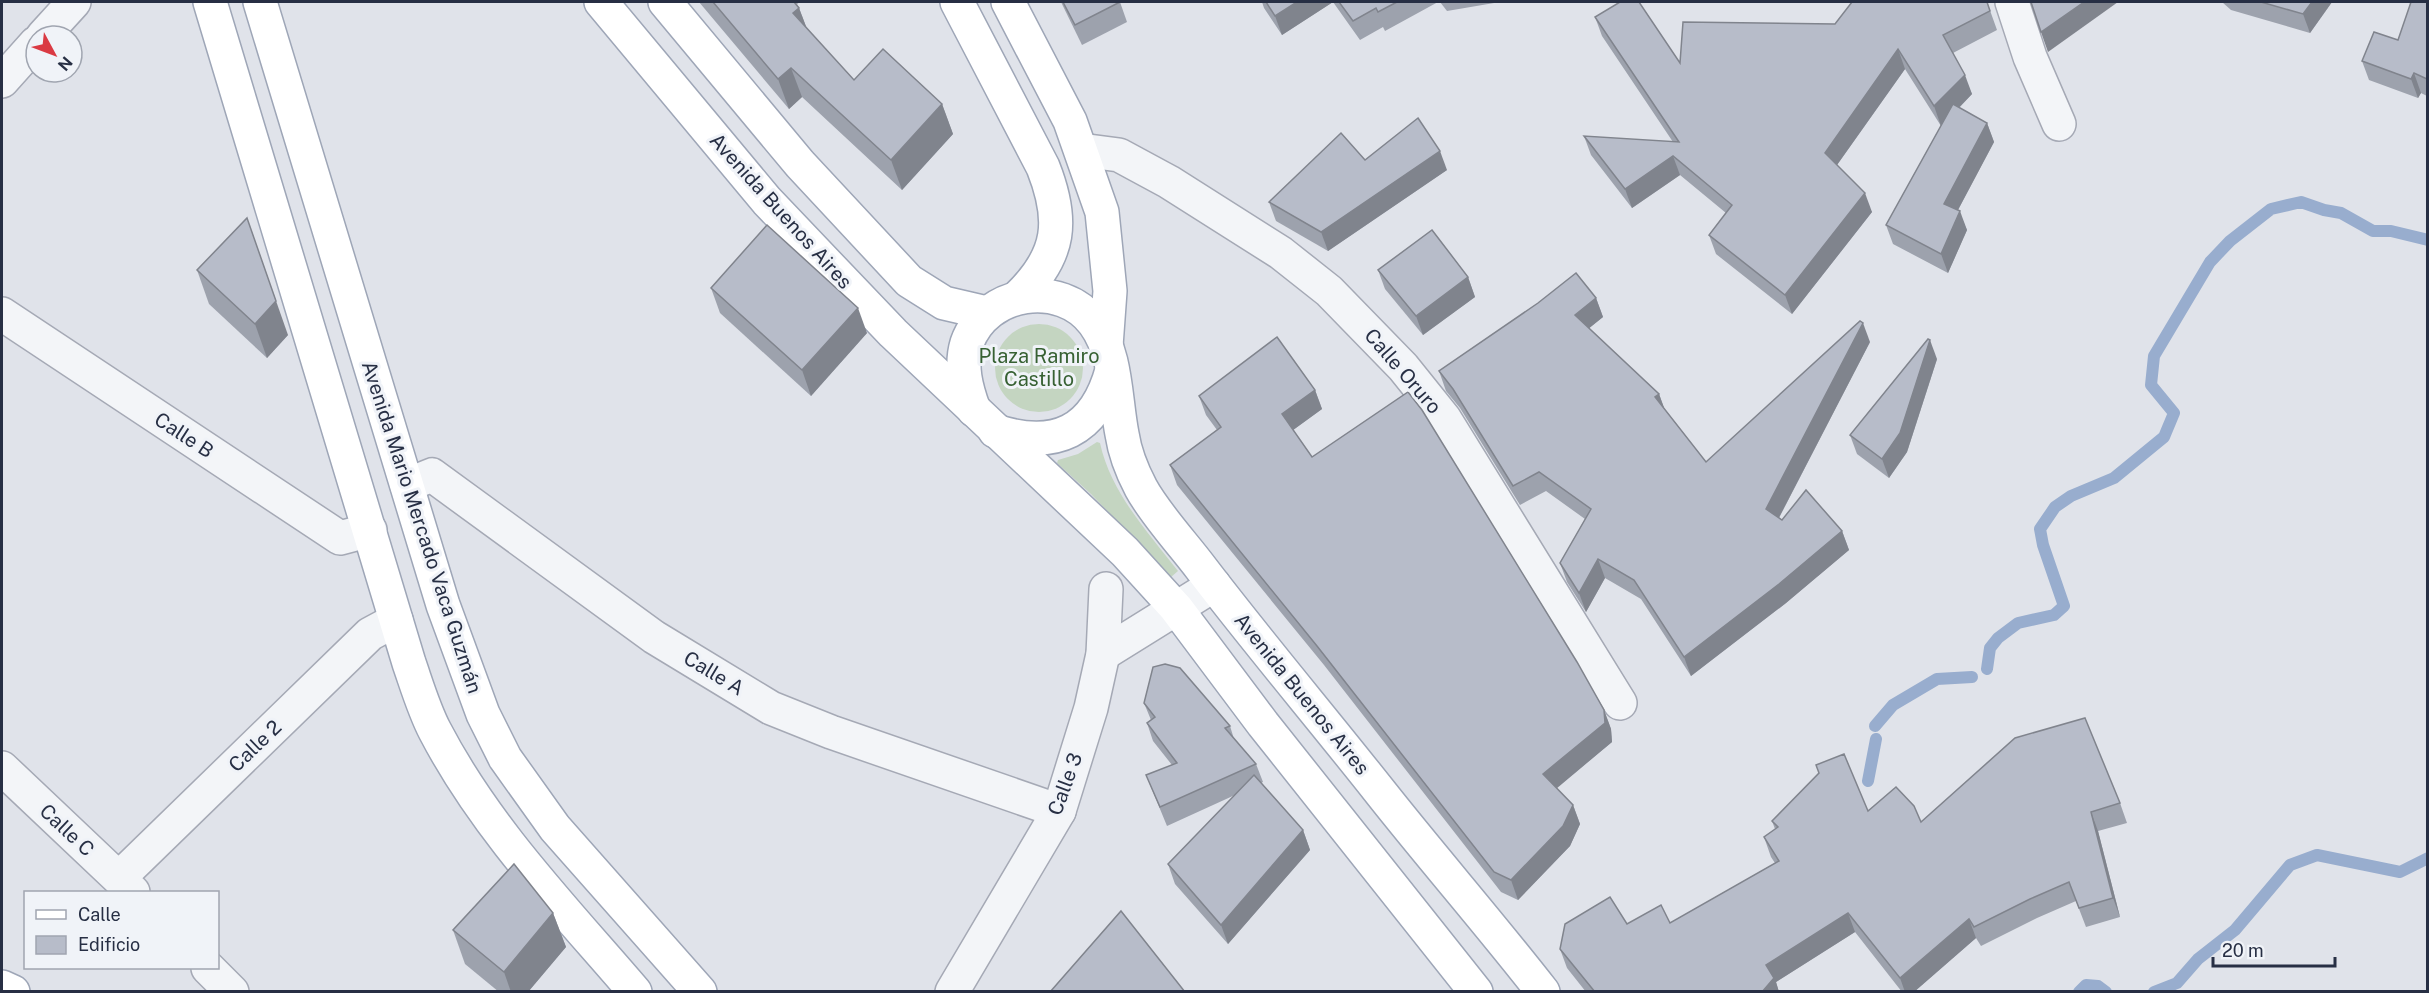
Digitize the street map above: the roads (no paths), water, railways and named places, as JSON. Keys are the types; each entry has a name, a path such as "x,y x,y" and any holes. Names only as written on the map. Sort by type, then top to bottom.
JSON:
{"main road":[{"path":"210,2 409,663 434,729 465,784 505,841 635,992"},
{"name":"Avenida Mario Mercado Vaca Guzmán","path":"260,2 443,604 483,714 505,758 555,828 700,992"},
{"name":"Avenida Buenos Aires","path":"601,2 767,201 893,333 1125,552 1176,608 1263,724 1476,992"},
{"path":"664,2 800,164 909,281 944,303 987,313"},
{"path":"957,2 1043,167 1052,189 1056,213 1055,236 1049,259 1037,280 1019,296 1003,302 987,313 968,341 964,357 966,387 984,420 1017,438 1034,440 1056,437 1077,427 1093,411 1107,391 1110,291 1102,212 1081,150 1070,121 1008,2"},
{"path":"1019,296 1056,297 1078,307 1095,324 1109,358"},
{"name":"Avenida Buenos Aires","path":"1109,358 1129,464 1143,492 1214,585 1543,992"},
{"path":"396,620 443,604"},
{"path":"2,987 13,992"}],"street":[{"path":"54,24 74,2"},
{"path":"2012,2 2030,57 2060,124"},
{"path":"2,81 24,56"},
{"name":"Calle Oruro","path":"1081,150 1119,155 1169,182 1281,253 1329,291 1403,367 1444,418 1620,703"},
{"name":"Calle B","path":"2,314 340,538 370,530"},
{"name":"Calle A","path":"407,485 432,475 654,637 771,708 831,732 1059,811"},
{"path":"1103,654 1214,585"},
{"name":"Calle 3","path":"952,992 1059,811 1091,708 1103,654 1106,589"},
{"name":"Calle 2","path":"126,885 370,634 396,620"},
{"name":"Calle C","path":"2,768 126,885"},
{"path":"209,969 232,992"}],"waterway":[{"path":"1987,669 1990,648 1998,638 2018,623 2054,615 2064,606 2043,545 2040,529 2055,507 2071,496 2114,478 2164,437 2174,413 2151,385 2154,356 2210,262 2230,241 2271,209 2301,202 2341,213 2373,231 2391,231 2428,240"},
{"path":"1875,726 1893,705 1937,679 1972,677"},
{"path":"1868,781 1876,739"},
{"path":"2154,992 2177,983 2198,959 2235,930 2290,865 2317,855 2400,872 2428,858"},
{"path":"2079,992 2086,985 2098,986 2106,992"}],"park label":[{"name":"Plaza Ramiro Castillo","path":"1039,368"}]}
